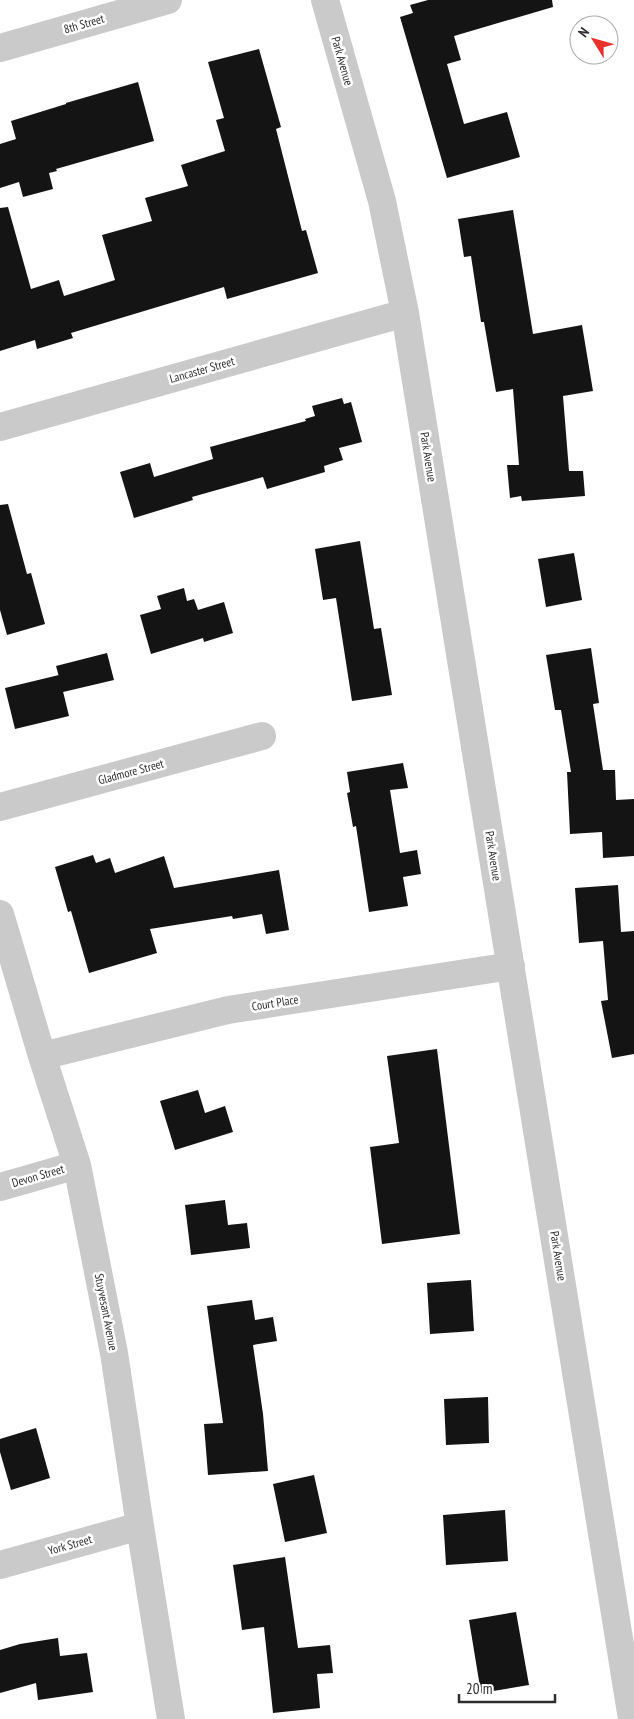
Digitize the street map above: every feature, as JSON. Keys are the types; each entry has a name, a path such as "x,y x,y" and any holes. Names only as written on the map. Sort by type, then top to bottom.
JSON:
{"street":[{"name":"8th Street","path":"0,48 168,0"},
{"name":"Park Avenue","path":"325,0 382,201 405,313 632,1719"},
{"name":"Lancaster Street","path":"0,427 405,313"},
{"name":"Gladmore Street","path":"0,807 262,736"},
{"name":"Stuyvesant Avenue","path":"0,914 77,1165 114,1353 171,1719"},
{"name":"Court Place","path":"42,1056 228,1010 511,966"},
{"name":"Devon Street","path":"0,1186 77,1165"},
{"name":"York Street","path":"0,1565 140,1526"}],"building":[{"path":"428,0 552,0 553,7 454,36 461,60 447,64 464,124 507,112 520,157 447,178 400,17 413,13 410,5"},
{"path":"259,49 281,127 276,129 302,231 306,230 318,273 227,299 224,287 71,333 73,338 37,349 35,340 0,351 0,208 8,207 31,289 59,280 64,296 115,280 102,235 152,221 145,198 188,186 181,165 225,151 216,120 224,118 208,62"},
{"path":"138,82 154,141 56,169 57,171 49,173 53,189 23,197 19,182 0,188 0,144 16,139 11,121"},
{"path":"513,210 533,334 582,325 593,391 563,396 569,471 583,471 585,496 522,501 521,496 510,498 507,465 519,465 513,389 496,392 484,322 481,322 471,256 464,257 458,219"},
{"path":"342,398 344,404 351,402 362,442 339,448 343,460 324,466 325,472 267,489 263,477 192,497 193,500 134,518 120,472 150,463 154,477 213,459 210,447 306,421 305,419 315,416 312,406"},
{"path":"8,504 27,574 31,573 45,624 7,635 0,610 0,505"},
{"path":"360,541 374,629 381,628 392,695 352,701 336,598 323,600 315,549"},
{"path":"574,553 582,600 546,607 538,559"},
{"path":"184,588 187,601 194,599 198,610 224,602 233,633 204,642 203,638 151,654 140,615 161,609 157,596"},
{"path":"591,648 599,703 593,704 603,770 615,770 616,800 634,799 634,856 603,858 602,832 570,834 567,772 571,772 561,710 555,710 546,655"},
{"path":"107,653 114,680 63,692 56,666"},
{"path":"59,675 69,716 15,729 5,688"},
{"path":"403,763 408,788 390,790 400,853 417,850 421,874 403,877 408,906 369,912 356,826 353,827 347,793 350,792 347,772"},
{"path":"93,855 96,863 110,858 115,873 164,856 174,888 279,870 289,930 266,934 262,914 233,919 232,916 150,929 157,953 89,973 71,911 68,912 55,867"},
{"path":"618,885 621,932 634,931 634,1054 612,1058 601,1001 608,1000 603,941 579,943 575,888"},
{"path":"437,1049 460,1234 382,1244 370,1147 399,1143 387,1056"},
{"path":"198,1090 205,1113 225,1106 233,1132 175,1150 160,1101"},
{"path":"225,1200 228,1225 247,1223 250,1248 191,1255 185,1205"},
{"path":"471,1280 474,1331 430,1334 427,1283"},
{"path":"252,1300 255,1320 273,1317 277,1341 253,1345 263,1414 268,1471 208,1475 204,1424 223,1423 207,1306"},
{"path":"488,1397 489,1443 446,1445 444,1399"},
{"path":"36,1428 50,1478 11,1490 0,1452 0,1439"},
{"path":"314,1475 327,1533 285,1542 273,1484"},
{"path":"505,1510 508,1561 446,1565 443,1515"},
{"path":"285,1557 298,1648 330,1645 333,1673 317,1674 320,1708 273,1713 264,1627 242,1630 233,1565"},
{"path":"516,1612 529,1685 481,1693 469,1620"},
{"path":"58,1638 60,1656 87,1653 93,1692 38,1700 36,1683 0,1693 0,1650 20,1644"}]}
